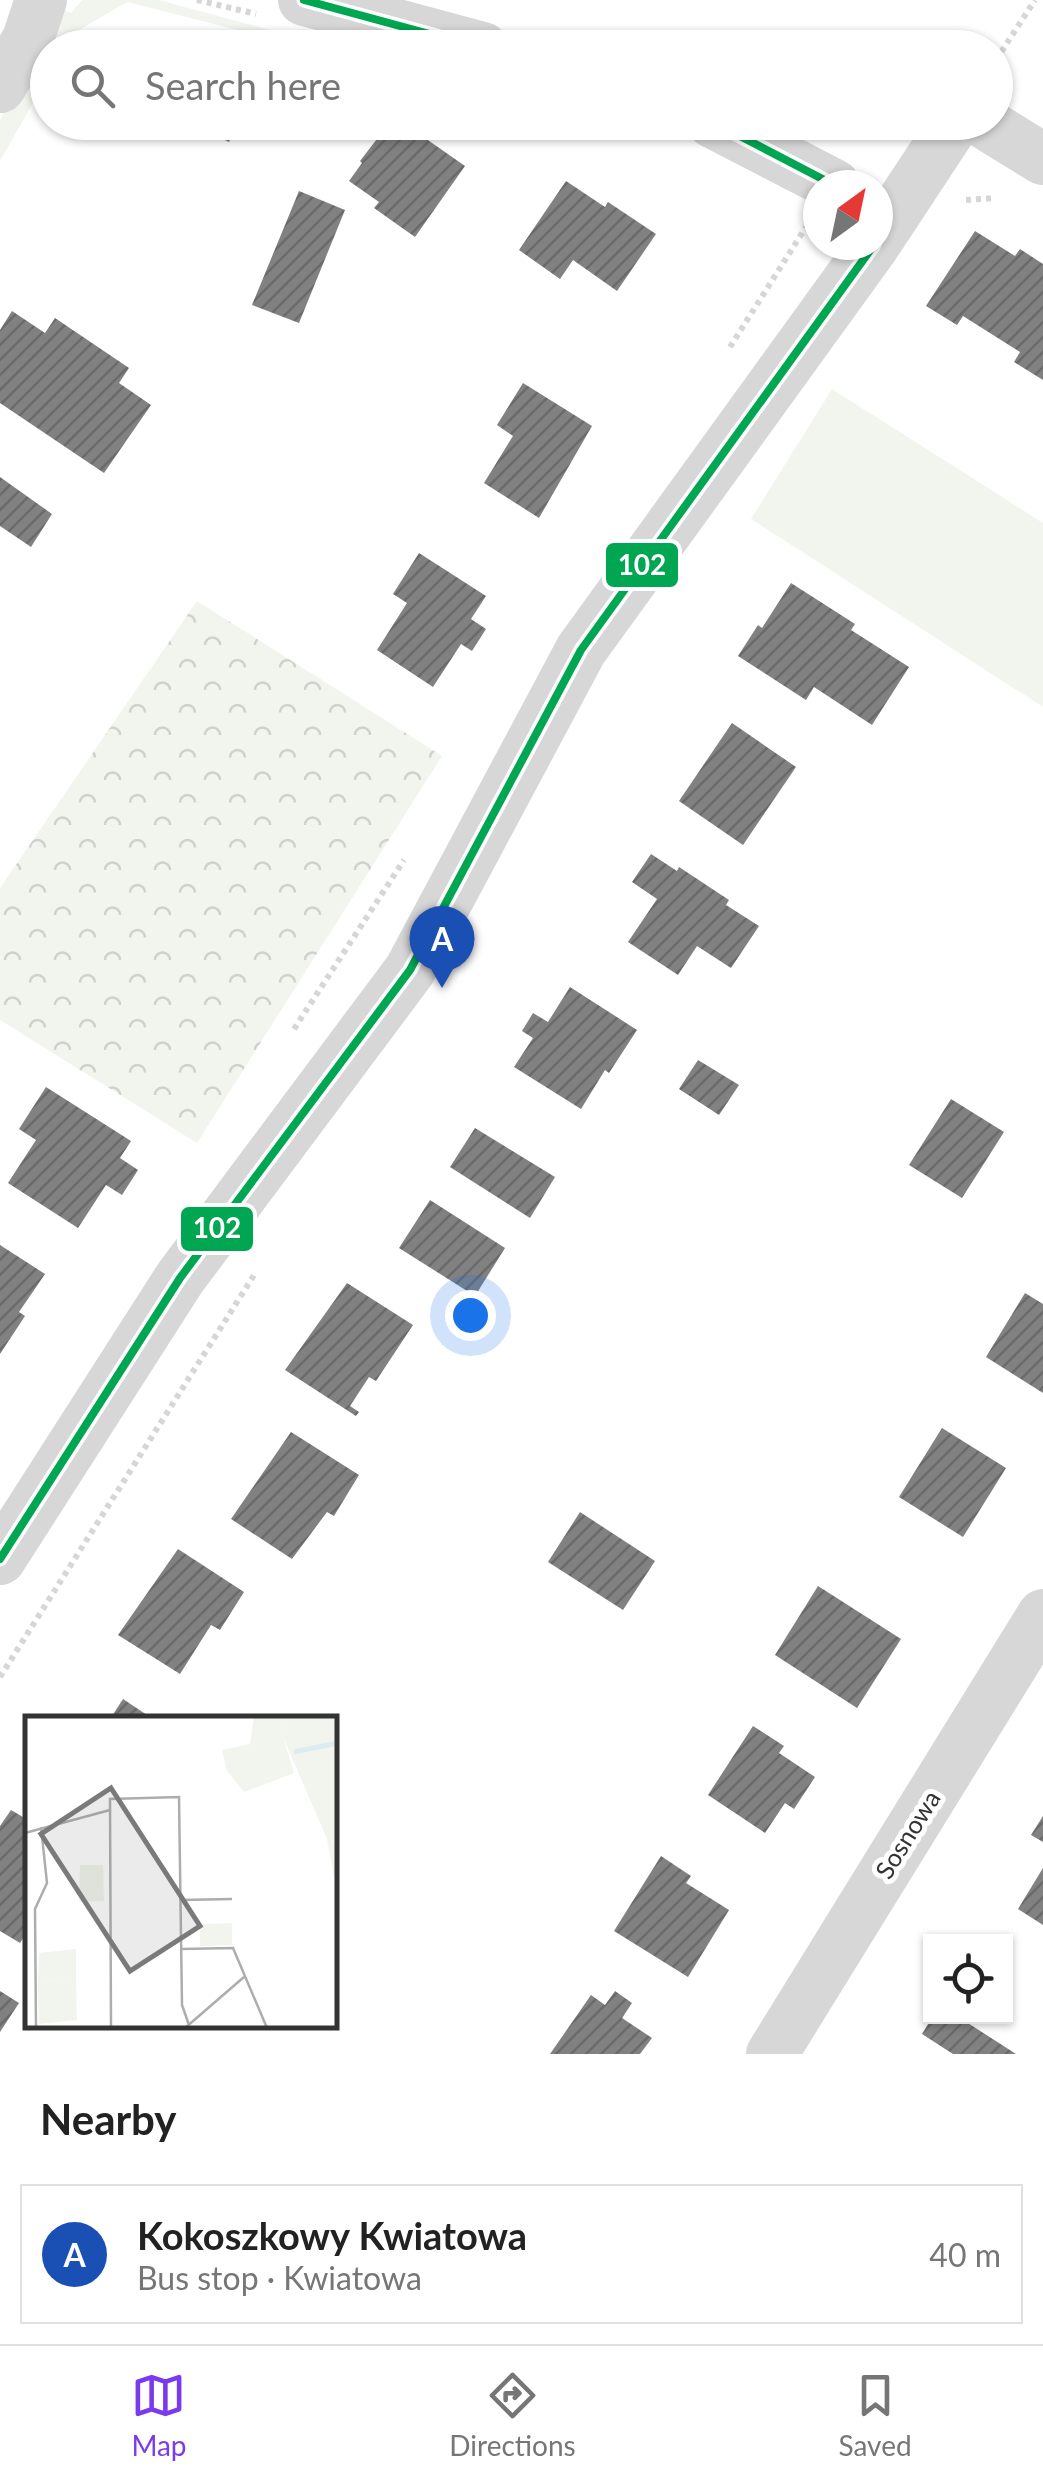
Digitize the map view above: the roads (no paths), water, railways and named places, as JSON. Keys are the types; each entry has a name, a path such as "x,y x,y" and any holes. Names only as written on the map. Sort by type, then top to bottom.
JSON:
{"street":[{"path":"31,30 41,0"},
{"path":"304,0 416,30"},
{"path":"0,88 30,34"},
{"path":"737,140 803,188"},
{"path":"893,210 942,140"},
{"path":"1013,140 1043,159"},
{"path":"0,1559 180,1278 410,970 581,650 858,260"},
{"name":"Sosnowa","path":"772,2054 1035,1646"}],"place":[{"name":"Kokoszkowy Kwiatowa","path":"442,988"}]}
